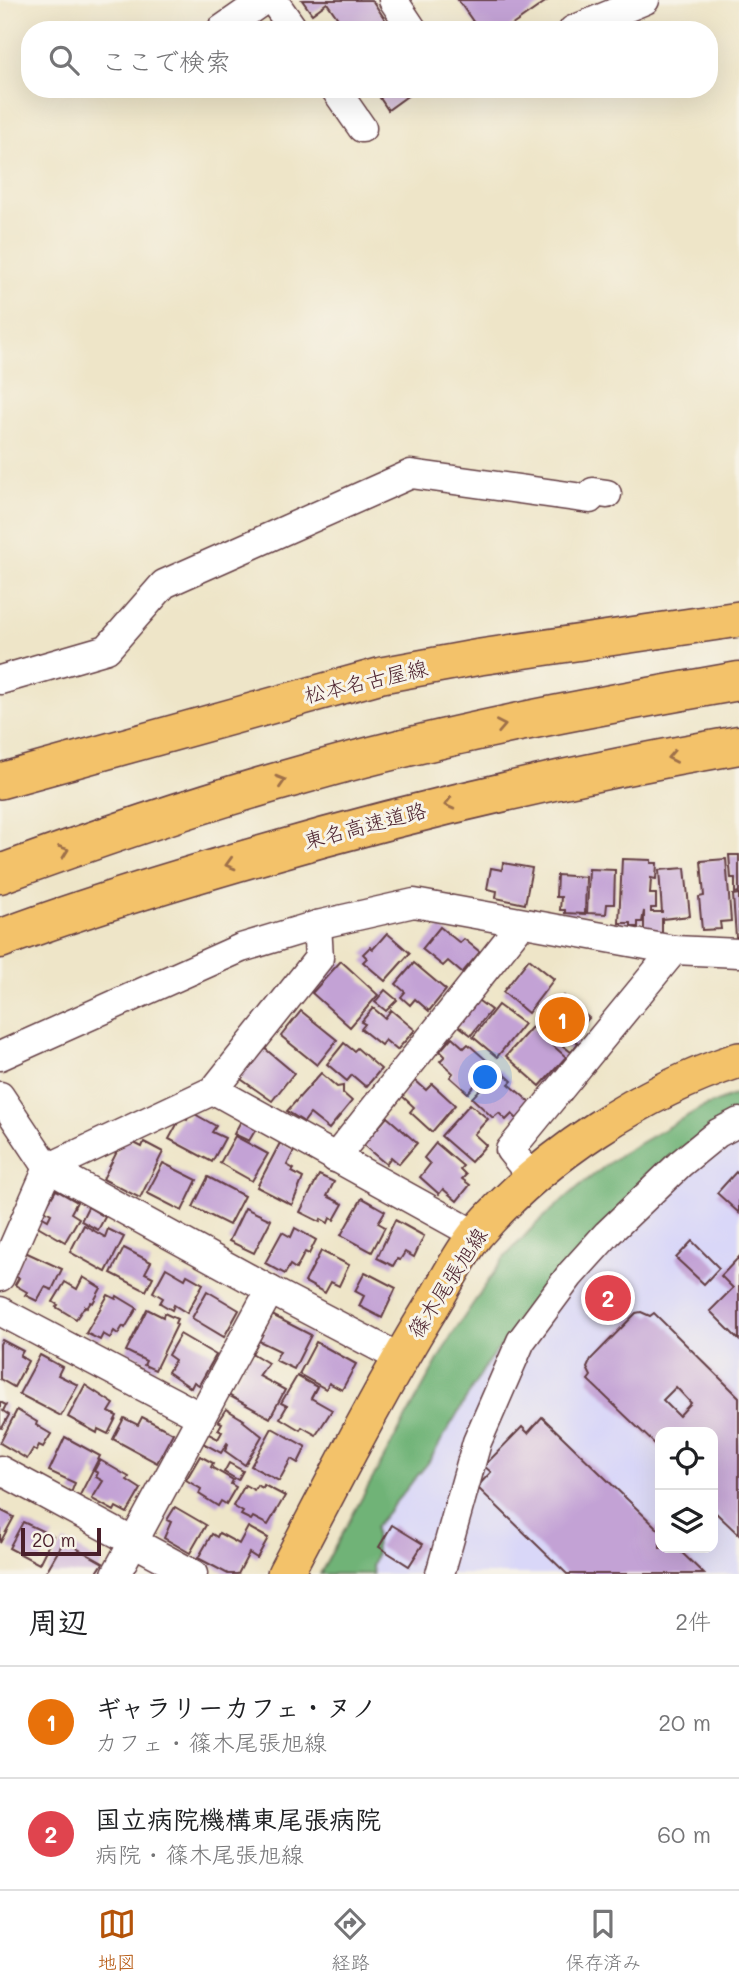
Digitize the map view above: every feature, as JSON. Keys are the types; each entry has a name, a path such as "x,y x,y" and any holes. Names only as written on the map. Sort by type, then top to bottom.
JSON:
{"highway":[{"path":"0,874 136,825 299,775 479,731 739,681"},
{"name":"東名高速道路","path":"0,939 198,873 372,823 542,783 739,745"}],"main road":[{"name":"松本名古屋線","path":"0,781 383,675 480,657 739,618"},
{"name":"篠木尾張旭線","path":"285,1574 400,1358 476,1235 532,1177 603,1126 649,1100 722,1065 739,1060"}],"street":[{"path":"234,21 264,0"},
{"path":"273,0 288,21"},
{"path":"393,0 407,21"},
{"path":"595,21 645,0"},
{"path":"341,98 362,128"},
{"path":"0,680 107,649 164,584 411,474 590,499 593,492 607,494"},
{"path":"0,1056 241,948 317,925 414,903 674,950 739,953"},
{"path":"335,1158 521,924"},
{"path":"0,1277 48,1168 214,1090 318,958 317,925"},
{"path":"532,1177 510,1150 674,950"},
{"path":"214,1090 476,1235"},
{"path":"0,1096 48,1168 400,1358"},
{"path":"440,1574 477,1442 521,1341 570,1275 607,1234 680,1164 718,1133 739,1122"},
{"path":"116,1574 270,1290"},
{"path":"0,1311 201,1417"},
{"path":"0,1470 193,1574"}],"shaded area":[{"path":"739,1093 739,1574 320,1574 450,1338 504,1258 535,1225 621,1154 701,1108"}],"green space":[{"path":"739,1093 739,1111 508,1338 489,1360 428,1463 375,1527 376,1554 372,1566 373,1574 320,1574 450,1338 504,1258 535,1225 621,1154 701,1108"}],"building":[{"path":"302,0 372,0 386,21 340,21 327,3 312,14"},
{"path":"458,0 548,0 518,21 473,21"},
{"path":"380,98 405,98 388,110"},
{"path":"729,855 739,855 739,892 735,893 735,878 731,878"},
{"path":"622,859 651,860 651,863 657,863 656,879 651,878 650,894 656,894 656,908 651,908 651,912 662,912 659,870 685,868 690,916 662,919 662,933 644,934 644,911 638,927 631,927 631,923 619,923"},
{"path":"726,859 731,921 720,922 721,929 702,930 699,897 704,896 701,861"},
{"path":"503,863 532,868 525,904 496,898 497,891 487,889 491,868 502,870"},
{"path":"589,869 615,870 614,904 607,904 606,914 587,913"},
{"path":"557,875 586,877 585,914 565,913 565,910 560,910 561,897 556,897"},
{"path":"739,894 739,937 736,937 733,895"},
{"path":"440,927 460,943 464,939 480,952 462,973 448,961 443,966 422,949"},
{"path":"387,933 410,953 385,981 363,962 367,958 363,954 370,947 373,949"},
{"path":"529,959 554,979 528,1013 503,992"},
{"path":"341,961 378,995 350,1027 312,993"},
{"path":"414,963 446,990 429,1011 415,999 410,1005 401,997 405,992 396,984"},
{"path":"385,990 397,1000 386,1011 375,1002"},
{"path":"564,996 589,1018 573,1036 564,1032 556,1041 535,1022 554,1000 557,1004"},
{"path":"475,998 491,1010 471,1035 455,1023"},
{"path":"498,1005 524,1024 497,1057 473,1037"},
{"path":"373,1008 385,1018 391,1010 415,1030 397,1050 385,1040 381,1045 361,1029 365,1024 361,1022"},
{"path":"301,1011 337,1040 317,1065 281,1036"},
{"path":"532,1027 566,1057 540,1086 506,1056"},
{"path":"566,1033 578,1043 571,1052 558,1042"},
{"path":"452,1037 464,1048 468,1044 492,1065 468,1093 450,1077 453,1073 440,1061 445,1056 440,1051"},
{"path":"344,1043 354,1051 357,1048 381,1069 366,1087 352,1075 347,1081 327,1064"},
{"path":"263,1047 294,1073 272,1101 238,1077"},
{"path":"499,1069 512,1081 509,1084 531,1103 517,1119 512,1114 506,1120 499,1113 493,1118 472,1098"},
{"path":"321,1073 337,1087 343,1086 343,1093 352,1101 329,1129 310,1114 304,1122 287,1111"},
{"path":"415,1080 426,1090 432,1084 455,1105 432,1132 410,1112 414,1107 401,1095"},
{"path":"470,1104 488,1119 474,1134 486,1145 471,1162 441,1136"},
{"path":"191,1112 216,1126 212,1132 225,1138 212,1162 169,1139 181,1117 187,1120"},
{"path":"387,1117 417,1143 399,1164 391,1157 386,1164 363,1145"},
{"path":"241,1121 256,1129 249,1141 234,1134"},
{"path":"235,1136 268,1154 252,1181 220,1163"},
{"path":"124,1138 142,1147 144,1142 163,1152 140,1198 103,1179"},
{"path":"280,1143 294,1151 287,1165 294,1169 292,1172 303,1178 292,1205 257,1187"},
{"path":"436,1143 463,1166 460,1169 466,1175 462,1179 470,1185 457,1201 443,1189 439,1194 420,1177 430,1164 424,1158"},
{"path":"163,1163 197,1180 182,1211 147,1193"},
{"path":"736,1172 739,1175 739,1213 717,1193"},
{"path":"319,1175 334,1182 327,1196 343,1204 334,1220 330,1218 328,1223 300,1212"},
{"path":"208,1177 244,1196 229,1225 193,1207"},
{"path":"56,1190 77,1202 71,1213 79,1218 65,1242 34,1224 39,1215 48,1220 51,1214 44,1210"},
{"path":"362,1198 385,1211 378,1223 385,1227 372,1252 341,1235"},
{"path":"88,1207 105,1217 98,1230 81,1221"},
{"path":"245,1208 271,1220 254,1253 229,1241"},
{"path":"395,1220 424,1236 414,1257 405,1252 393,1266 377,1258"},
{"path":"84,1225 105,1237 108,1229 124,1237 106,1272 70,1252"},
{"path":"295,1228 316,1240 309,1254 305,1252 296,1269 290,1265 285,1274 265,1263 282,1232 291,1237"},
{"path":"692,1241 719,1268 704,1284 676,1258"},
{"path":"124,1248 151,1262 145,1273 153,1277 146,1291 111,1273"},
{"path":"321,1251 349,1265 339,1286 331,1282 325,1293 305,1282"},
{"path":"25,1252 62,1269 52,1290 45,1287 37,1301 25,1295 27,1292 15,1285 19,1278 13,1275"},
{"path":"739,1257 739,1340 710,1311 733,1288 721,1276"},
{"path":"166,1268 185,1279 187,1275 203,1284 187,1313 174,1305 172,1310 160,1303 163,1298 153,1292"},
{"path":"365,1272 396,1288 382,1318 359,1306 364,1296 355,1291"},
{"path":"83,1277 101,1288 93,1303 87,1308 85,1306 76,1319 56,1307 58,1305 53,1302 65,1282 77,1289"},
{"path":"207,1291 239,1310 224,1337 192,1318"},
{"path":"108,1295 116,1299 117,1296 137,1308 125,1328 123,1326 118,1334 114,1331 110,1338 103,1334 100,1340 86,1333"},
{"path":"147,1309 163,1317 164,1313 177,1319 177,1325 155,1370 144,1365 146,1361 126,1351"},
{"path":"636,1313 650,1316 654,1313 739,1397 739,1535 718,1515 718,1427 655,1427 655,1444 588,1380 591,1376 587,1368 591,1359","holes":["676,1387 691,1403 679,1416 663,1400"]},
{"path":"272,1315 311,1335 294,1369 275,1360 280,1351 259,1341"},
{"path":"180,1334 216,1355 199,1385 194,1382 191,1388 168,1372 175,1360 168,1355"},
{"path":"2,1340 23,1351 20,1356 28,1361 14,1387 0,1379"},
{"path":"316,1342 356,1364 342,1390 329,1383 326,1389 299,1374"},
{"path":"250,1352 268,1363 259,1376 285,1390 270,1418 228,1395"},
{"path":"40,1355 62,1367 58,1375 78,1385 61,1416 19,1394"},
{"path":"297,1376 317,1387 311,1398 332,1410 316,1435 302,1427 300,1430 280,1418 287,1406 281,1403"},
{"path":"85,1385 114,1404 109,1412 117,1416 108,1434 98,1429 97,1433 68,1417"},
{"path":"0,1402 6,1405 3,1411 9,1415 2,1428 0,1427"},
{"path":"226,1409 262,1436 245,1465 225,1451 227,1443 221,1453 201,1442 207,1433 218,1439 222,1432 218,1430 222,1423 218,1421"},
{"path":"17,1410 51,1434 43,1447 39,1445 36,1451 33,1449 27,1459 0,1443"},
{"path":"142,1417 173,1433 157,1463 113,1439 124,1418 138,1425"},
{"path":"542,1417 655,1526 655,1553 682,1553 704,1574 567,1574 477,1487 491,1472 484,1466 522,1427 528,1433"},
{"path":"272,1428 306,1447 298,1463 291,1459 279,1481 251,1466"},
{"path":"65,1437 100,1456 79,1497 71,1493 75,1483 49,1471"},
{"path":"200,1456 213,1463 211,1467 233,1480 231,1484 236,1487 226,1504 221,1501 218,1506 199,1494 201,1489 186,1480"},
{"path":"100,1460 129,1477 127,1480 141,1489 127,1513 116,1507 114,1511 92,1499 103,1481 96,1477 98,1473 94,1471"},
{"path":"229,1463 243,1471 238,1480 224,1472"},
{"path":"245,1485 254,1490 257,1485 263,1488 264,1485 285,1496 268,1525 253,1517 251,1520 241,1515 243,1512 233,1506"},
{"path":"175,1507 206,1525 190,1553 164,1538 171,1522 167,1520"},
{"path":"0,1510 14,1517 0,1543"},
{"path":"23,1522 53,1536 39,1564 9,1548"},
{"path":"392,1525 423,1544 409,1566 379,1547"},
{"path":"248,1527 268,1538 257,1558 249,1553 238,1574 228,1574 198,1558 212,1534 217,1537 219,1533 239,1544"},
{"path":"64,1541 103,1563 96,1574 46,1572"}],"place":[{"name":"ギャラリーカフェ・ヌノ","path":"562,1020"},
{"name":"国立病院機構東尾張病院","path":"608,1298"}]}
